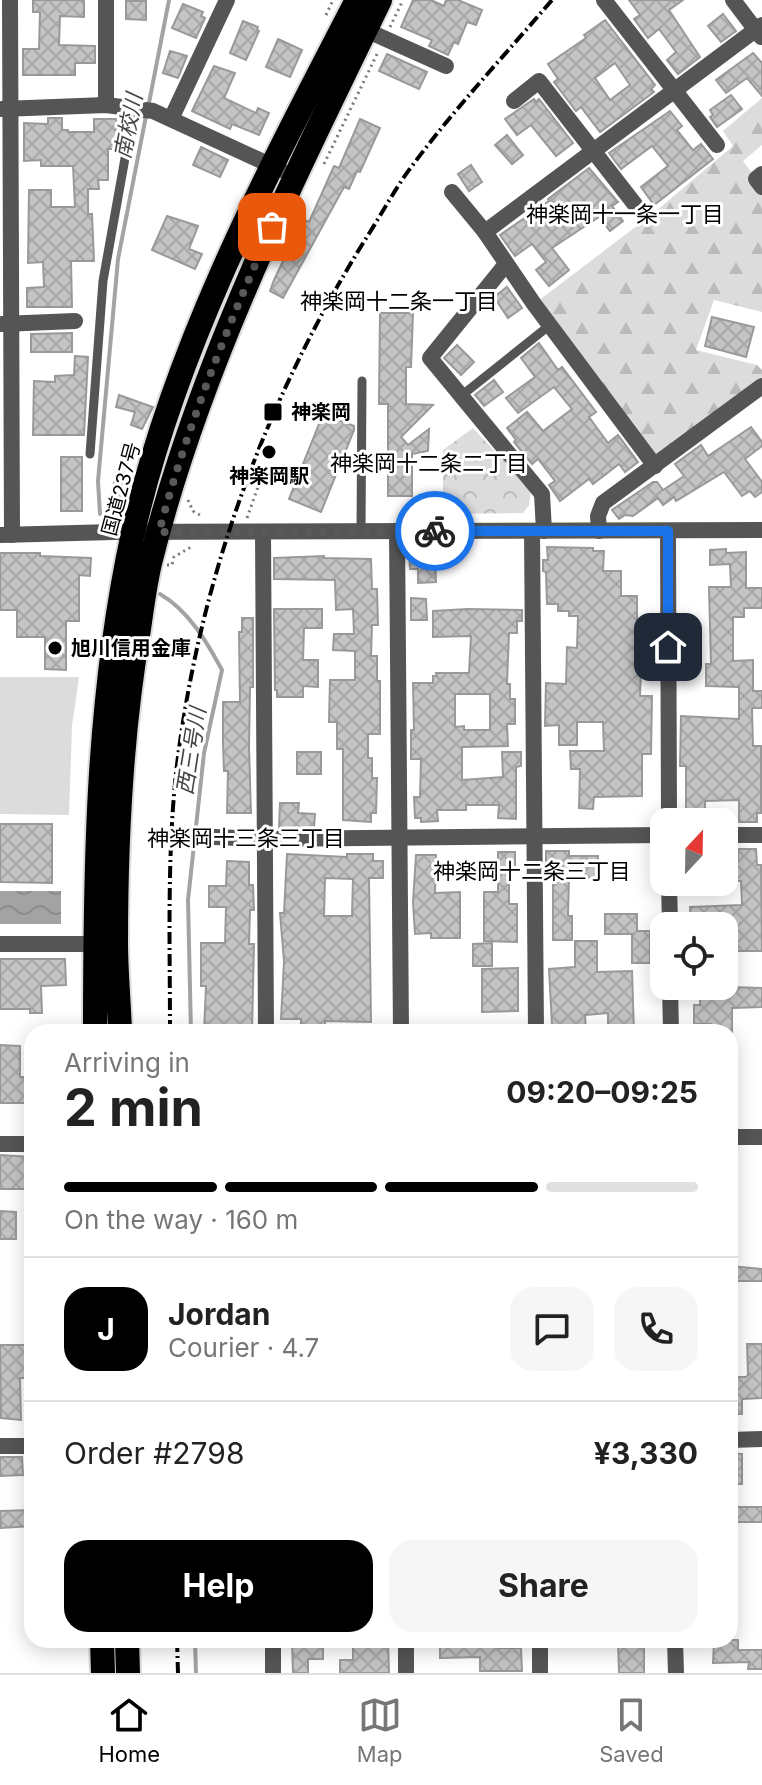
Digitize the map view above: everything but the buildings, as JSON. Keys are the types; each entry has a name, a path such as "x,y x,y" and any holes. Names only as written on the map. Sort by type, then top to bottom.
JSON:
{"highway":[{"name":"国道237号","path":"96,1024 134,656 150,564 181,456 220,347 364,22 380,0"},
{"name":"国道237号","path":"119,1024 106,944 99,780 111,654 134,532 159,439 229,257 296,172"},
{"path":"102,1648 103,1673"},
{"path":"127,1648 128,1673"}],"street":[{"path":"10,0 5,108 6,535 762,530"},
{"path":"106,0 106,105"},
{"path":"171,119 227,0"},
{"path":"604,0 717,145"},
{"path":"485,232 675,89 760,31 733,0"},
{"path":"364,22 446,66"},
{"path":"514,101 539,81 640,211"},
{"path":"5,108 106,105 142,109 296,172"},
{"path":"762,174 756,179 762,187"},
{"path":"452,192 485,232 655,466"},
{"path":"506,264 430,358 542,494 538,531 536,1024"},
{"path":"5,324 75,321"},
{"path":"599,531 598,516 603,503 762,386"},
{"path":"397,531 401,1024"},
{"path":"668,531 669,808"},
{"path":"263,532 266,1024"},
{"path":"214,837 650,835"},
{"path":"738,835 762,835"},
{"path":"0,944 106,944"},
{"path":"670,1000 671,1024"},
{"path":"738,1137 762,1137"},
{"path":"0,1144 24,1144"},
{"path":"738,1440 762,1439"},
{"path":"0,1446 24,1446"},
{"path":"273,1648 273,1673"},
{"path":"406,1648 406,1673"},
{"path":"540,1648 540,1673"},
{"path":"675,1648 676,1673"}],"lane":[{"path":"90,454 103,281 142,109"},
{"path":"461,396 550,325"},
{"path":"361,532 362,381"}],"path":[{"path":"296,172 364,22 403,0"},
{"path":"246,521 265,467 261,465"},
{"path":"188,502 191,488"},
{"path":"172,565 174,557 190,547 202,547"}],"green space":[{"path":"762,98 762,145 743,161 762,187 762,312 714,300 696,350 757,365 762,370 762,386 655,466 534,304 650,216 733,146 723,131"},
{"path":"473,428 531,490 529,505 523,513 443,514 443,450"},
{"path":"0,677 79,677 72,726 69,815 0,814"}],"water":[{"path":"0,891 61,891 61,924 0,924"}],"waterway":[{"name":"南校川","path":"148,108 169,0"},
{"name":"西三号川","path":"100,514 98,481 118,259 146,116"},
{"name":"西三号川","path":"160,594 188,618 222,670 204,753 188,900 191,1024"},
{"name":"西三号川","path":"195,1648 196,1673"}],"railway":[{"path":"170,1024 170,870 176,773 186,701 201,630 243,492 299,358 395,190 445,123 552,0"},
{"path":"177,1648 178,1673"}],"way so far":[{"path":"272,227 220,347 181,456 159,532 435,531"}],"place":[{"name":"神楽岡","path":"273,412"},
{"name":"神楽岡駅","path":"269,452"},
{"name":"旭川信用金庫","path":"55,648"}],"district":[{"name":"神楽岡十一条一丁目","path":"625,214"},
{"name":"神楽岡十二条一丁目","path":"399,301"},
{"name":"神楽岡十二条二丁目","path":"429,463"},
{"name":"神楽岡十三条三丁目","path":"246,838"},
{"name":"神楽岡十二条三丁目","path":"532,871"}],"route":[{"path":"435,531 668,531 668,647"}]}
